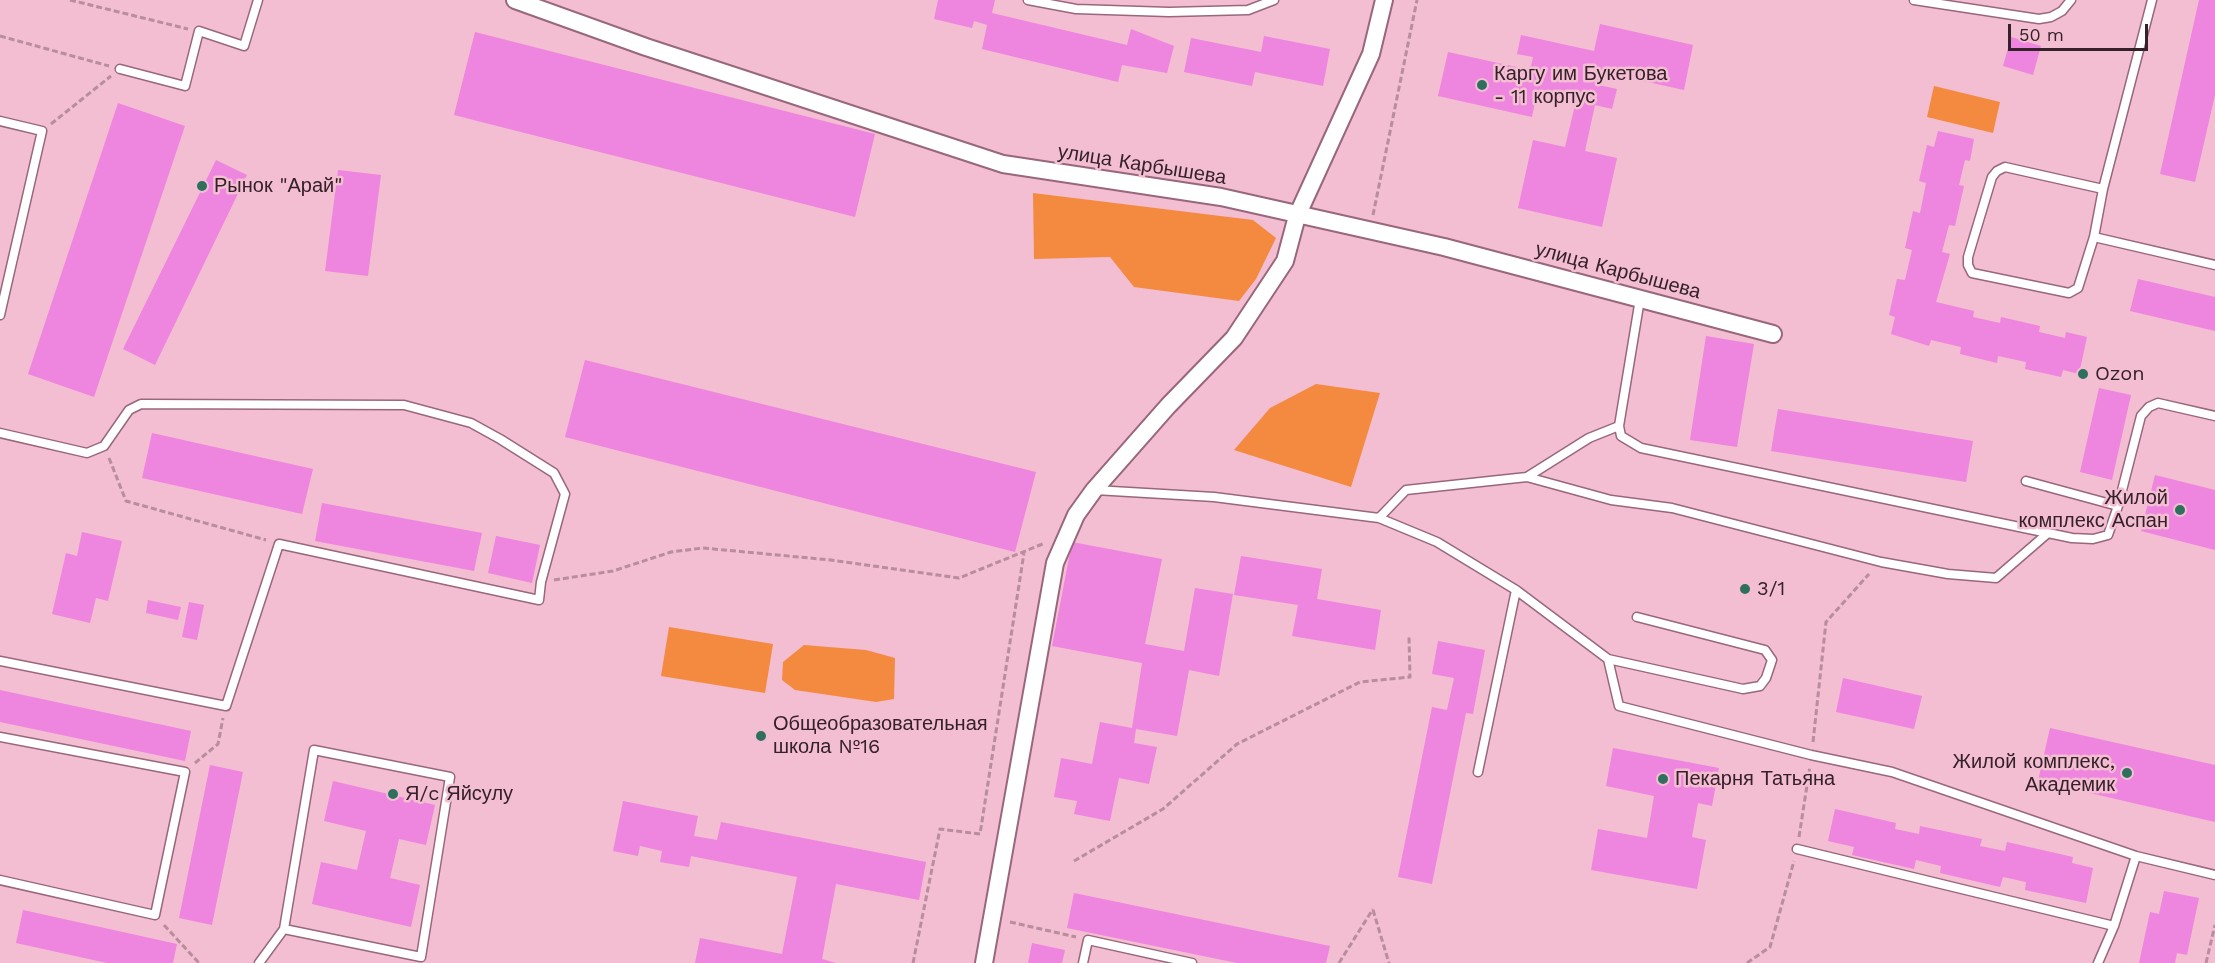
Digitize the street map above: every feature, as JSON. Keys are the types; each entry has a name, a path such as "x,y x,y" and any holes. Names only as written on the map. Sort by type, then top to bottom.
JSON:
{"street":[{"name":"улица Карбышева","path":"515,0 646,47 1003,164 1221,197 1297,216 1444,247 1773,334"},
{"path":"984,963 1054,563 1076,515 1094,490 1168,406 1234,338 1286,261 1297,216 1371,54 1384,0"}],"lane":[{"path":"120,69 184,86 200,31 244,45 258,0"},
{"path":"1028,0 1076,9 1169,12 1248,10 1274,0"},
{"path":"1914,0 2039,19 2056,14 2071,0"},
{"path":"2103,189 2006,167 1997,171 1989,187 1968,265 1972,273 2069,293 2078,288 2094,237 2103,189 2152,0"},
{"path":"0,121 42,132 0,315"},
{"path":"2094,237 2215,266"},
{"path":"1640,298 1619,426 1621,436 1641,448 2072,538 2093,539 2108,535 2118,506 2141,416 2149,407 2158,403 2215,416"},
{"path":"0,433 87,453 104,446 129,410 152,402 404,405 471,423 531,456 554,473 565,495 541,582 539,600 279,544 226,706 0,661"},
{"path":"1527,477 1589,438 1619,426"},
{"path":"1379,518 1406,489 1527,477 1611,500 1672,508 1881,562 1948,574 1996,578 2048,533"},
{"path":"2026,481 2118,506"},
{"path":"1094,490 1214,497 1379,518 1437,542 1516,590 1608,659 1743,689 1760,686 1766,678 1772,660 1765,650 1637,617"},
{"path":"1478,772 1516,590"},
{"path":"1608,659 1619,705 1811,754 1892,772 2136,855 2215,875"},
{"path":"0,737 185,772 155,915 0,880"},
{"path":"259,963 284,929 314,750 450,777 421,957 284,929"},
{"path":"1797,849 2114,926"},
{"path":"2098,963 2114,926 2136,855"},
{"path":"1083,963 1088,940 1192,963"}],"path":[{"path":"70,0 200,31"},
{"path":"1370,231 1417,0"},
{"path":"0,36 120,69"},
{"path":"42,132 120,69"},
{"path":"104,446 126,501 279,544"},
{"path":"541,582 613,571 671,552 703,548 831,560 959,578 1024,553 1068,532"},
{"path":"913,963 940,830 980,834 1024,553"},
{"path":"1747,963 1770,947 1797,849 1811,754 1826,622 1881,562"},
{"path":"1074,861 1163,809 1237,744 1360,682 1410,677 1409,637"},
{"path":"185,772 218,744 226,706"},
{"path":"1339,963 1373,909 1389,963"},
{"path":"155,915 199,963"},
{"path":"1008,932 1010,922 1088,940"},
{"path":"2206,963 2215,925"}],"shaded area":[{"path":"1934,86 2000,102 1993,133 1927,117"},
{"path":"1033,193 1253,220 1276,238 1256,279 1239,301 1134,287 1110,257 1034,259"},
{"path":"1316,384 1380,393 1351,487 1234,450 1270,408"},
{"path":"669,627 773,644 765,693 661,676"},
{"path":"804,645 866,650 895,658 894,699 876,702 795,690 782,680 783,662"}],"building":[{"path":"938,0 995,0 992,13 1127,45 1131,29 1174,46 1167,73 1122,65 1118,82 982,49 987,25 974,21 972,28 934,19"},
{"path":"2199,0 2215,0 2215,95 2195,182 2160,174"},
{"path":"1600,24 1693,45 1684,90 1602,72 1599,85 1617,89 1612,109 1595,105 1585,151 1617,158 1602,227 1518,208 1533,140 1565,147 1576,101 1537,92 1532,117 1438,96 1448,52 1530,70 1533,57 1517,54 1521,35 1594,51"},
{"path":"475,32 875,134 855,217 454,115"},
{"path":"1264,36 1330,49 1323,86 1255,72 1252,86 1184,72 1191,38 1261,52"},
{"path":"2011,37 2041,46 2033,75 2003,66"},
{"path":"118,103 185,126 94,397 28,374"},
{"path":"1938,131 1974,139 1970,161 1965,160 1959,185 1964,186 1955,226 1949,225 1942,252 1950,254 1936,302 1974,311 1973,317 2000,323 2001,317 2040,326 2039,332 2065,338 2066,332 2087,337 2079,374 2063,370 2061,377 2025,369 2026,362 1998,356 1997,363 1960,354 1961,347 1931,340 1929,346 1891,334 1895,317 1889,315 1897,279 1905,280 1912,250 1905,248 1913,211 1920,213 1926,183 1919,181 1927,145 1934,147"},
{"path":"216,160 247,175 155,365 123,349"},
{"path":"338,170 381,175 368,276 325,271"},
{"path":"2138,279 2215,297 2215,331 2130,311"},
{"path":"1706,336 1754,344 1737,447 1690,440"},
{"path":"585,360 1036,472 1015,552 565,437"},
{"path":"2099,388 2131,395 2112,480 2080,472"},
{"path":"1778,409 1973,441 1966,482 1771,451"},
{"path":"152,433 313,469 302,514 142,478"},
{"name":"Жилой комплекс Аспан","path":"2155,475 2215,490 2215,550 2141,531"},
{"path":"322,503 482,533 474,571 315,541"},
{"path":"82,532 122,541 108,601 96,598 90,623 52,614 66,553 77,556"},
{"path":"496,536 540,545 532,583 488,573"},
{"path":"1072,542 1162,559 1145,644 1184,651 1195,588 1233,594 1219,676 1189,670 1177,736 1136,729 1134,743 1157,747 1149,784 1119,778 1110,821 1074,814 1077,801 1054,797 1061,758 1092,764 1100,722 1132,728 1142,663 1052,646"},
{"path":"1241,556 1322,569 1317,599 1381,610 1375,650 1292,636 1298,605 1234,595"},
{"path":"148,600 181,607 178,620 146,613"},
{"path":"189,602 204,605 197,640 182,637"},
{"path":"1438,641 1485,650 1473,714 1466,713 1432,884 1398,877 1432,707 1447,710 1454,678 1432,674"},
{"path":"1843,678 1922,696 1914,729 1836,712"},
{"path":"0,690 191,731 185,761 0,722"},
{"name":"Жилой комплекс, Академик","path":"2050,728 2215,765 2215,822 2038,781"},
{"path":"1613,748 1719,768 1712,806 1698,803 1692,837 1706,840 1697,889 1591,870 1598,829 1647,838 1654,796 1606,786"},
{"path":"210,765 243,772 212,925 179,918"},
{"path":"333,781 435,805 426,845 399,839 390,878 420,885 411,927 312,904 321,862 357,870 366,831 324,821"},
{"path":"623,801 698,816 694,836 717,840 721,822 926,862 919,900 836,884 822,959 836,963 695,963 700,938 782,954 797,877 691,856 689,867 660,862 662,851 640,846 638,856 613,851"},
{"path":"1835,809 1896,823 1895,829 1919,834 1920,826 1982,839 1980,846 2005,851 2007,842 2073,857 2072,863 2093,868 2086,903 2025,890 2026,882 2003,877 2000,887 1940,873 1941,866 1916,860 1914,869 1852,855 1854,847 1828,841"},
{"path":"2164,891 2199,898 2187,955 2177,953 2175,963 2139,963 2150,912 2159,914"},
{"path":"1074,893 1330,946 1326,963 1237,963 1067,928"},
{"path":"23,910 177,944 173,963 107,963 16,943"},
{"path":"1032,943 1065,950 1062,963 1028,963"}],"place":[{"name":"Каргу им Букетова - 11 корпус","path":"1482,85"},
{"name":"Рынок \"Арай\"","path":"202,186"},
{"name":"Ozon","path":"2083,374"},
{"name":"Жилой комплекс Аспан","path":"2180,510"},
{"name":"3/1","path":"1745,589"},
{"name":"Общеобразовательная школа №16","path":"761,736"},
{"name":"Жилой комплекс, Академик","path":"2127,773"},
{"name":"Пекарня Татьяна","path":"1663,779"},
{"name":"Я/c Яйсулу","path":"393,794"}]}
